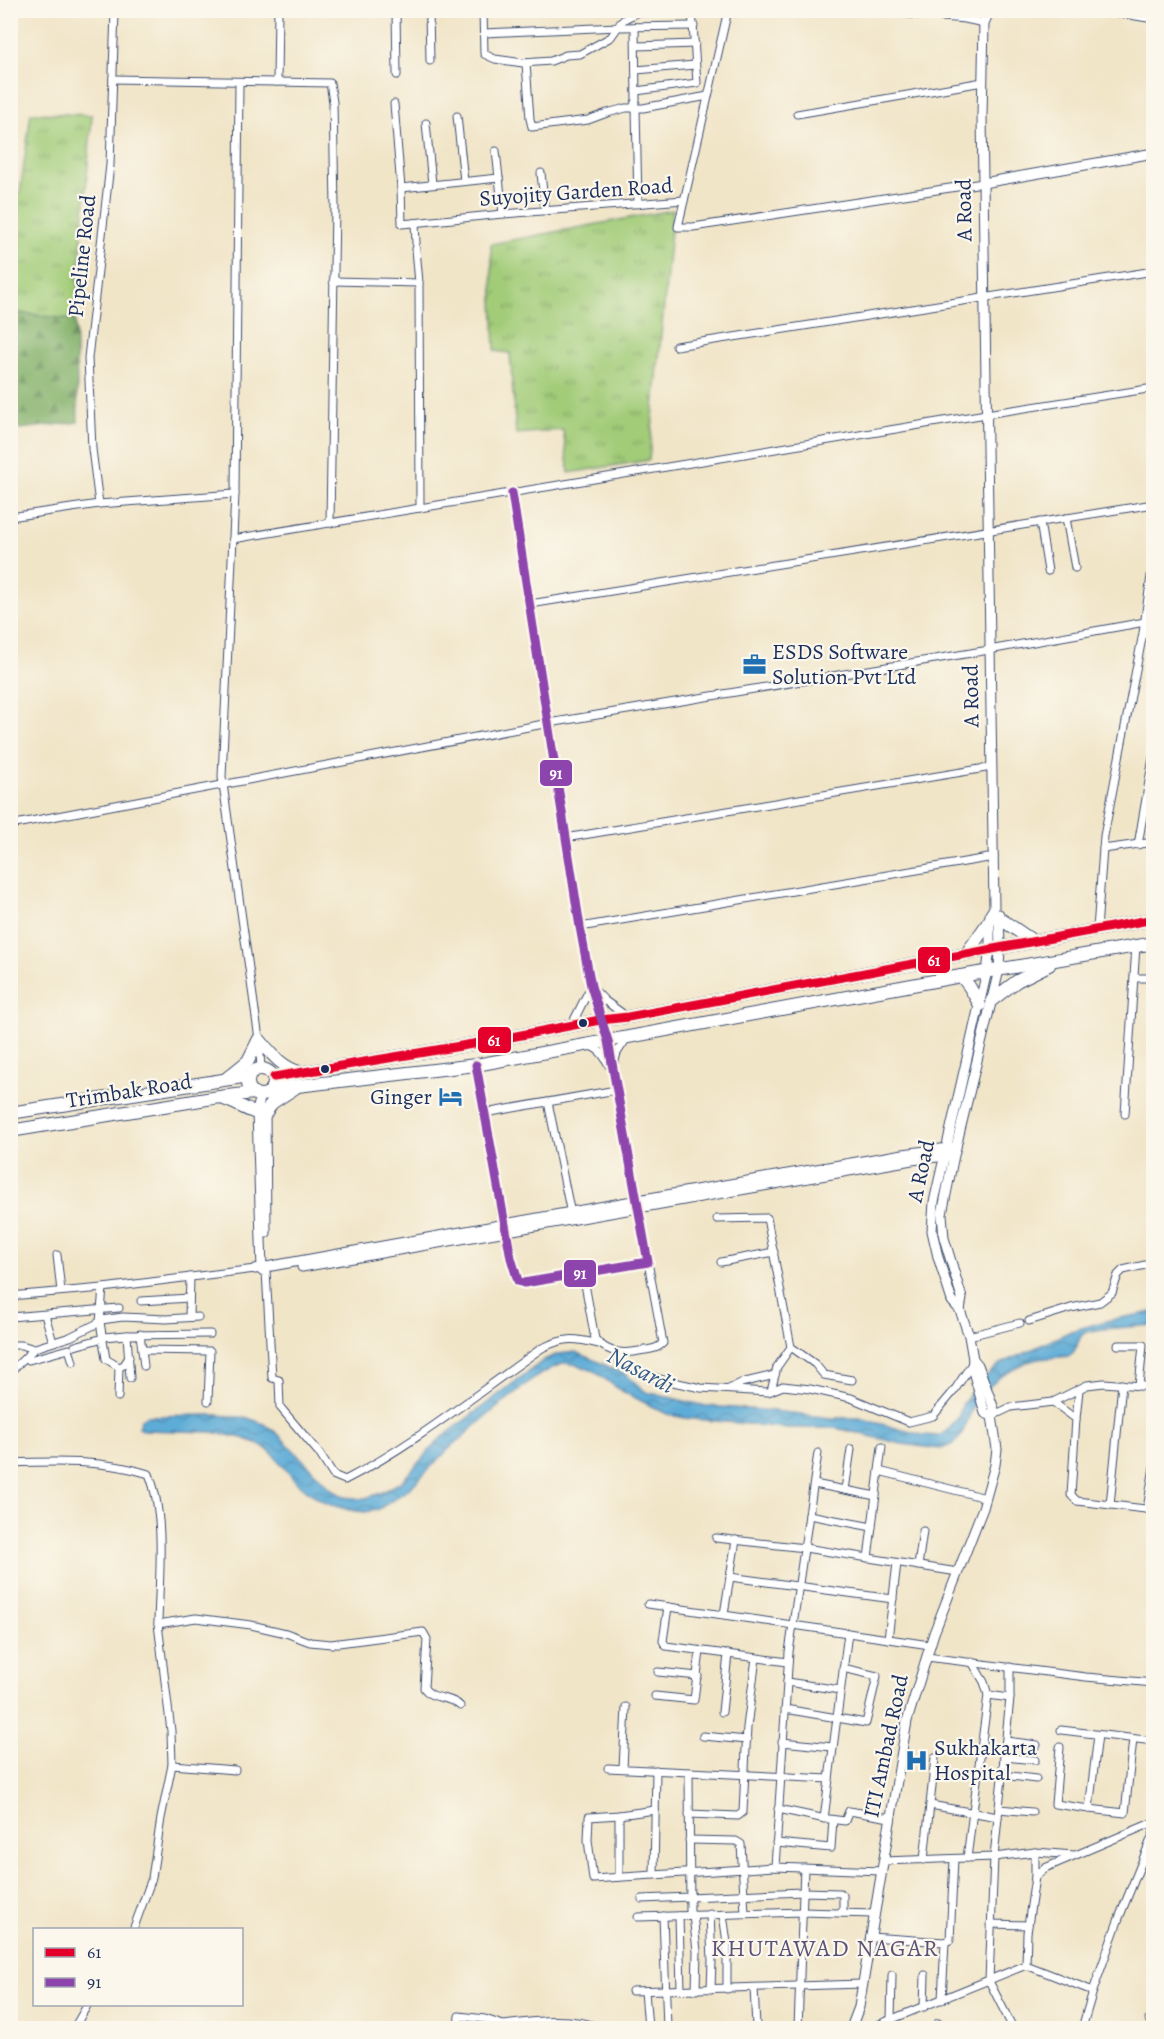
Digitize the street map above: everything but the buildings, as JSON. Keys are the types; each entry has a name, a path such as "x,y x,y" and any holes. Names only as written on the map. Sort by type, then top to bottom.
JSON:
{"highway":[{"path":"967,953 994,915 1033,941"},
{"path":"273,1083 268,1071 261,1068 249,1076 248,1084 258,1094 266,1094 273,1083 301,1072 628,1017 1154,919"},
{"path":"273,1083 299,1086 476,1065 1154,943"},
{"path":"961,976 986,1002 1017,981 1063,958"},
{"path":"226,1079 248,1061 259,1039 287,1067 301,1072"},
{"name":"Trimbak Road","path":"10,1113 249,1076"},
{"path":"219,1097 261,1114 272,1103 299,1086"},
{"name":"Trimbak Road","path":"10,1131 219,1097 258,1094"}],"street":[{"name":"Pipeline Road","path":"99,504 92,448 88,358 110,165 116,10"},
{"path":"277,82 278,10"},
{"path":"396,10 397,75"},
{"path":"429,10 430,61"},
{"path":"483,10 484,54 495,59 526,63 551,61 566,55 580,54 611,37 625,18 636,15 641,10"},
{"path":"636,91 697,82 692,10"},
{"path":"684,200 728,10"},
{"path":"866,10 964,18 984,23"},
{"name":"A Road","path":"969,1336 960,1310 962,1298 946,1247 942,1214 950,1151 993,971 995,948 983,183 984,23 990,10"},
{"path":"1100,10 1141,14 1154,19"},
{"path":"484,33 694,26"},
{"path":"635,27 636,100 633,108 636,108 638,204"},
{"path":"637,46 695,45"},
{"path":"526,63 532,127 588,120 626,108 708,96"},
{"path":"636,70 695,65"},
{"path":"113,79 330,82 333,102 335,207 330,523"},
{"path":"239,82 235,494 223,785 259,1039 261,1068"},
{"path":"797,114 983,82"},
{"path":"394,104 402,224 415,223 419,283 420,508"},
{"path":"457,116 464,181"},
{"path":"426,123 432,184"},
{"path":"496,151 503,214"},
{"path":"983,183 1154,153"},
{"path":"541,173 545,211"},
{"path":"401,188 499,178"},
{"name":"Suyojity Garden Road","path":"415,223 684,200 678,226 693,226 983,183"},
{"path":"676,346 1154,271"},
{"path":"333,281 419,283"},
{"path":"233,539 1154,388"},
{"path":"258,1094 261,1114 262,1269 272,1377 279,1380 280,1407 319,1453 333,1475 345,1480 372,1466 411,1442 542,1348 559,1340 580,1340 599,1344 624,1354 653,1349 663,1343 608,1041 591,986 580,927 512,493"},
{"path":"10,517 99,504 235,494"},
{"path":"530,604 1154,504"},
{"path":"1065,518 1075,568"},
{"path":"1040,522 1048,571"},
{"path":"1097,929 1104,836 1145,622 1154,555"},
{"path":"10,825 549,723 1145,622"},
{"path":"1138,844 1154,752"},
{"path":"565,838 992,767"},
{"path":"1103,849 1154,842"},
{"path":"580,927 994,857"},
{"path":"1125,1114 1136,946"},
{"path":"1134,978 1154,978"},
{"path":"591,986 604,1000 628,1017"},
{"path":"570,1026 591,986"},
{"path":"614,1077 614,1061 628,1037"},
{"path":"583,1046 592,1047 601,1053 608,1062 614,1077"},
{"path":"476,1065 511,1258 518,1281 524,1284 648,1262"},
{"path":"485,1113 616,1090"},
{"path":"548,1102 572,1216"},
{"path":"10,1296 103,1288 262,1269 950,1151"},
{"path":"717,1219 767,1218 791,1347 815,1364 824,1375 852,1380"},
{"path":"721,1262 774,1252"},
{"path":"57,1255 61,1291"},
{"path":"1029,1321 1100,1302 1112,1293 1118,1275 1123,1270 1154,1263"},
{"path":"583,1273 595,1340 599,1344"},
{"path":"189,1317 190,1277"},
{"path":"103,1288 100,1321 106,1359 119,1366 124,1365 129,1357"},
{"path":"141,1301 189,1298"},
{"path":"10,1317 119,1308"},
{"path":"45,1315 53,1342"},
{"path":"10,1372 34,1349 70,1337 100,1321 123,1317 198,1317"},
{"path":"618,1353 620,1364 659,1379 701,1388 727,1390 771,1391 783,1386 810,1389 851,1398 909,1422 933,1416 974,1364 969,1336 1020,1323"},
{"path":"140,1334 144,1366"},
{"path":"75,1346 103,1338 127,1335 210,1334"},
{"path":"127,1335 130,1378"},
{"path":"10,1345 34,1349"},
{"path":"1118,1345 1143,1345 1139,1386"},
{"path":"771,1391 777,1367 791,1347"},
{"path":"26,1358 29,1360 69,1349 73,1362"},
{"path":"142,1350 210,1351 208,1401"},
{"name":"ITI Ambad Road","path":"851,2028 859,2007 907,1721 930,1645 986,1498 995,1465 997,1449 990,1413 974,1364"},
{"path":"118,1397 119,1366"},
{"path":"727,1390 741,1383 775,1375"},
{"path":"990,1413 1011,1407 1053,1402 1087,1385 1104,1383 1154,1387"},
{"path":"1110,1505 1122,1384"},
{"path":"1078,1390 1071,1495 1077,1501 1150,1510 1154,1467"},
{"path":"1053,1402 1076,1419"},
{"path":"868,1558 882,1447"},
{"path":"844,1490 851,1449"},
{"path":"775,1867 788,1662 818,1454"},
{"path":"10,1463 46,1461 135,1469 149,1474 157,1499 158,1624 170,1720 172,1765 152,1878 133,1928"},
{"path":"879,1471 986,1498"},
{"path":"814,1484 876,1496"},
{"path":"809,1515 872,1527"},
{"path":"918,1566 923,1531"},
{"path":"716,1538 805,1548 958,1572"},
{"path":"724,1614 736,1540"},
{"path":"888,1639 897,1563"},
{"path":"730,1577 893,1599"},
{"path":"648,1604 930,1645"},
{"path":"668,1606 664,1644 788,1662"},
{"path":"158,1624 196,1618 251,1625 286,1633 310,1642 331,1644 423,1632 427,1639 424,1688 428,1694 456,1702 460,1707"},
{"path":"824,1819 848,1633"},
{"path":"655,1696 694,1700 700,1651"},
{"path":"722,1712 728,1654"},
{"path":"927,1657 1154,1683"},
{"path":"688,1815 741,1815 756,1658"},
{"path":"967,1858 988,1695 984,1682 972,1662"},
{"path":"1010,1667 1010,1698 994,1857 989,1981 1013,2028"},
{"path":"785,1709 866,1723 877,1676 843,1668"},
{"path":"658,1672 698,1676"},
{"path":"787,1682 840,1690"},
{"path":"988,1695 1010,1698"},
{"path":"623,1768 626,1707"},
{"path":"1061,1730 1154,1742"},
{"path":"1089,1809 1098,1735"},
{"path":"703,1736 747,1740"},
{"path":"1060,1747 1055,1804 1125,1813 1133,1739"},
{"path":"1006,1741 1037,1745"},
{"path":"782,1742 833,1747"},
{"path":"1004,1757 1035,1760"},
{"path":"924,1860 935,1758"},
{"path":"172,1765 235,1770"},
{"path":"608,1768 829,1779"},
{"path":"654,1875 656,1770"},
{"path":"689,1772 689,1873 697,1951 696,1990"},
{"path":"1003,1775 1036,1779"},
{"path":"930,1805 973,1813 1032,1812"},
{"path":"778,1809 845,1821 849,1811 890,1818"},
{"path":"655,1810 589,1817 588,1840 593,1879 775,1867 882,1866 924,1860 994,1857 1035,1852 1075,1855"},
{"path":"619,1815 619,1877"},
{"path":"776,1843 831,1848 833,1820"},
{"path":"1035,1877 1045,1868 1154,1822"},
{"path":"1082,2028 1119,1918 1154,1832"},
{"path":"689,1840 738,1841 742,1846 745,1913"},
{"path":"1026,1965 1028,1925 1035,1877 1035,1852"},
{"path":"870,1936 945,1942 950,1940 954,1859"},
{"path":"798,2028 804,1868"},
{"path":"642,1899 803,1892 842,1894 843,1913"},
{"path":"638,1917 802,1912 874,1914"},
{"path":"710,1914 711,1989"},
{"path":"723,1914 727,1943 727,1989"},
{"path":"663,1916 667,2028"},
{"path":"679,1916 681,1990"},
{"path":"991,1924 1028,1925"},
{"path":"942,2000 945,1942"},
{"path":"870,2028 1026,1965 1093,1991"},
{"path":"892,1975 894,2028"},
{"path":"924,2007 925,1975"},
{"path":"632,1991 863,1984"},
{"path":"754,1988 756,2026"},
{"path":"645,1991 648,2028"},
{"path":"74,2028 87,2006"},
{"path":"458,2028 459,2016 485,2019 503,2027 553,2020 562,2025 584,2023 601,2028"}],"green space":[{"path":"31,113 92,115 75,320 11,312 11,192 20,193"},
{"path":"673,210 649,460 569,473 563,430 516,434 510,353 495,351 491,244"},
{"path":"11,312 75,320 78,422 11,430"}],"water":[{"path":"1153,1312 1153,1325 1086,1332 1081,1336 1070,1356 1027,1362 998,1378 976,1400 961,1436 953,1444 941,1449 902,1444 836,1428 788,1428 685,1418 667,1414 620,1390 594,1371 565,1363 531,1380 453,1445 409,1489 379,1509 365,1512 325,1503 298,1484 271,1452 257,1443 212,1432 138,1428 141,1419 146,1416 216,1415 248,1418 264,1424 277,1433 331,1489 344,1497 362,1499 381,1493 401,1482 440,1439 544,1360 558,1354 576,1352 625,1374 646,1392 706,1406 831,1418 859,1418 922,1435 939,1436 958,1418 963,1403 975,1387 999,1365 1071,1331 1110,1320"}],"transit line":[{"name":"91","path":"476,1065 511,1258 518,1281 524,1283 648,1262 608,1041 591,986 580,927 512,493"},
{"name":"61","path":"274,1077 628,1017 1154,919"}],"place":[{"name":"ESDS Software Solution Pvt Ltd","path":"754,665"},
{"name":"Ginger","path":"450,1097"},
{"name":"Sukhakarta Hospital","path":"916,1761"}],"district":[{"name":"KHUTAWAD NAGAR","path":"825,1948"}],"water label":[{"name":"Nasardi","path":"641,1370"}]}
